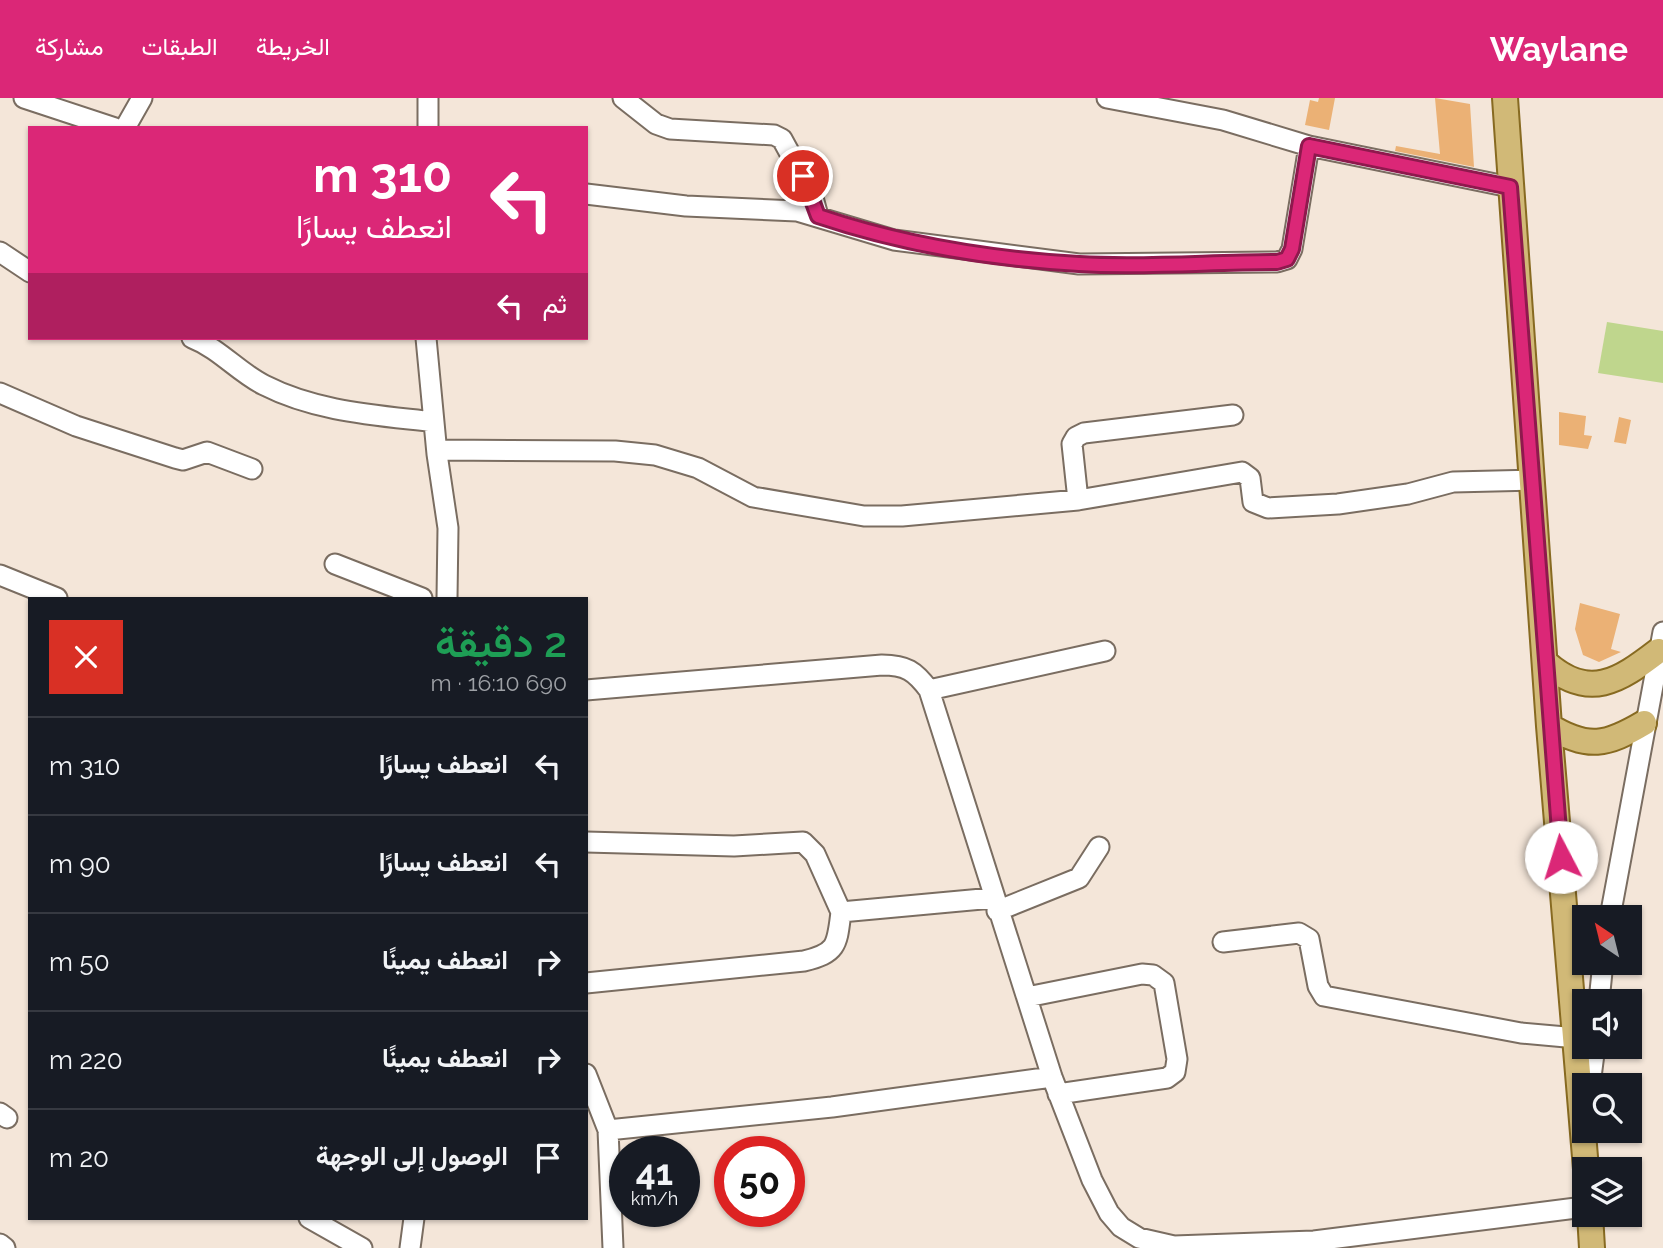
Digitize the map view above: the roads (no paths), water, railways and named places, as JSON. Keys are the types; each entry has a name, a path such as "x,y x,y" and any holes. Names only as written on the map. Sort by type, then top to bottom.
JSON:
{"main road":[{"path":"1504,98 1549,726 1580,989"},
{"path":"1546,663 1571,681 1597,684 1624,676 1661,641"},
{"path":"1549,726 1573,740 1593,743 1617,739 1644,723"},
{"path":"1591,1227 1592,1248"}],"street":[{"path":"24,98 109,126"},
{"path":"126,126 142,98"},
{"path":"428,98 428,126"},
{"path":"623,98 656,124 670,129 774,135 782,139 812,194 818,216"},
{"path":"1107,98 1241,124 1309,146 1510,187"},
{"path":"588,194 651,203 797,211 894,240 1079,264 1277,262 1287,259 1292,249 1309,146"},
{"path":"0,252 28,271"},
{"path":"196,340 219,351 247,376 284,395 318,406 434,422"},
{"path":"426,340 450,551 447,597"},
{"path":"0,393 76,426 175,458 183,460 207,452 252,469"},
{"path":"1078,500 1072,444 1084,433 1233,415"},
{"path":"437,450 615,451 655,455 698,468 753,497 864,516 902,516 1078,500 1242,472 1250,478 1253,502 1268,508 1359,502 1453,482 1532,480"},
{"path":"335,564 419,597"},
{"path":"0,575 55,597"},
{"path":"1612,905 1661,641"},
{"path":"929,690 1105,651"},
{"path":"588,690 891,665 916,672 929,690 995,905 1055,1085 1109,1213 1121,1227 1139,1238 1174,1246 1344,1243 1572,1209"},
{"path":"588,842 734,846 803,842 815,854 841,912 837,941 822,957 588,983"},
{"path":"841,912 995,905 1079,878 1099,847"},
{"path":"1223,942 1299,933 1309,939 1318,986 1324,996 1572,1040"},
{"path":"608,1130 1055,1085 1167,1077 1175,1073 1177,1059 1164,982 1153,975 1142,974 1027,997"},
{"path":"588,1079 608,1130 613,1248"},
{"path":"313,1220 362,1248"},
{"path":"410,1248 414,1220"},
{"path":"0,1244 5,1248"}]}
